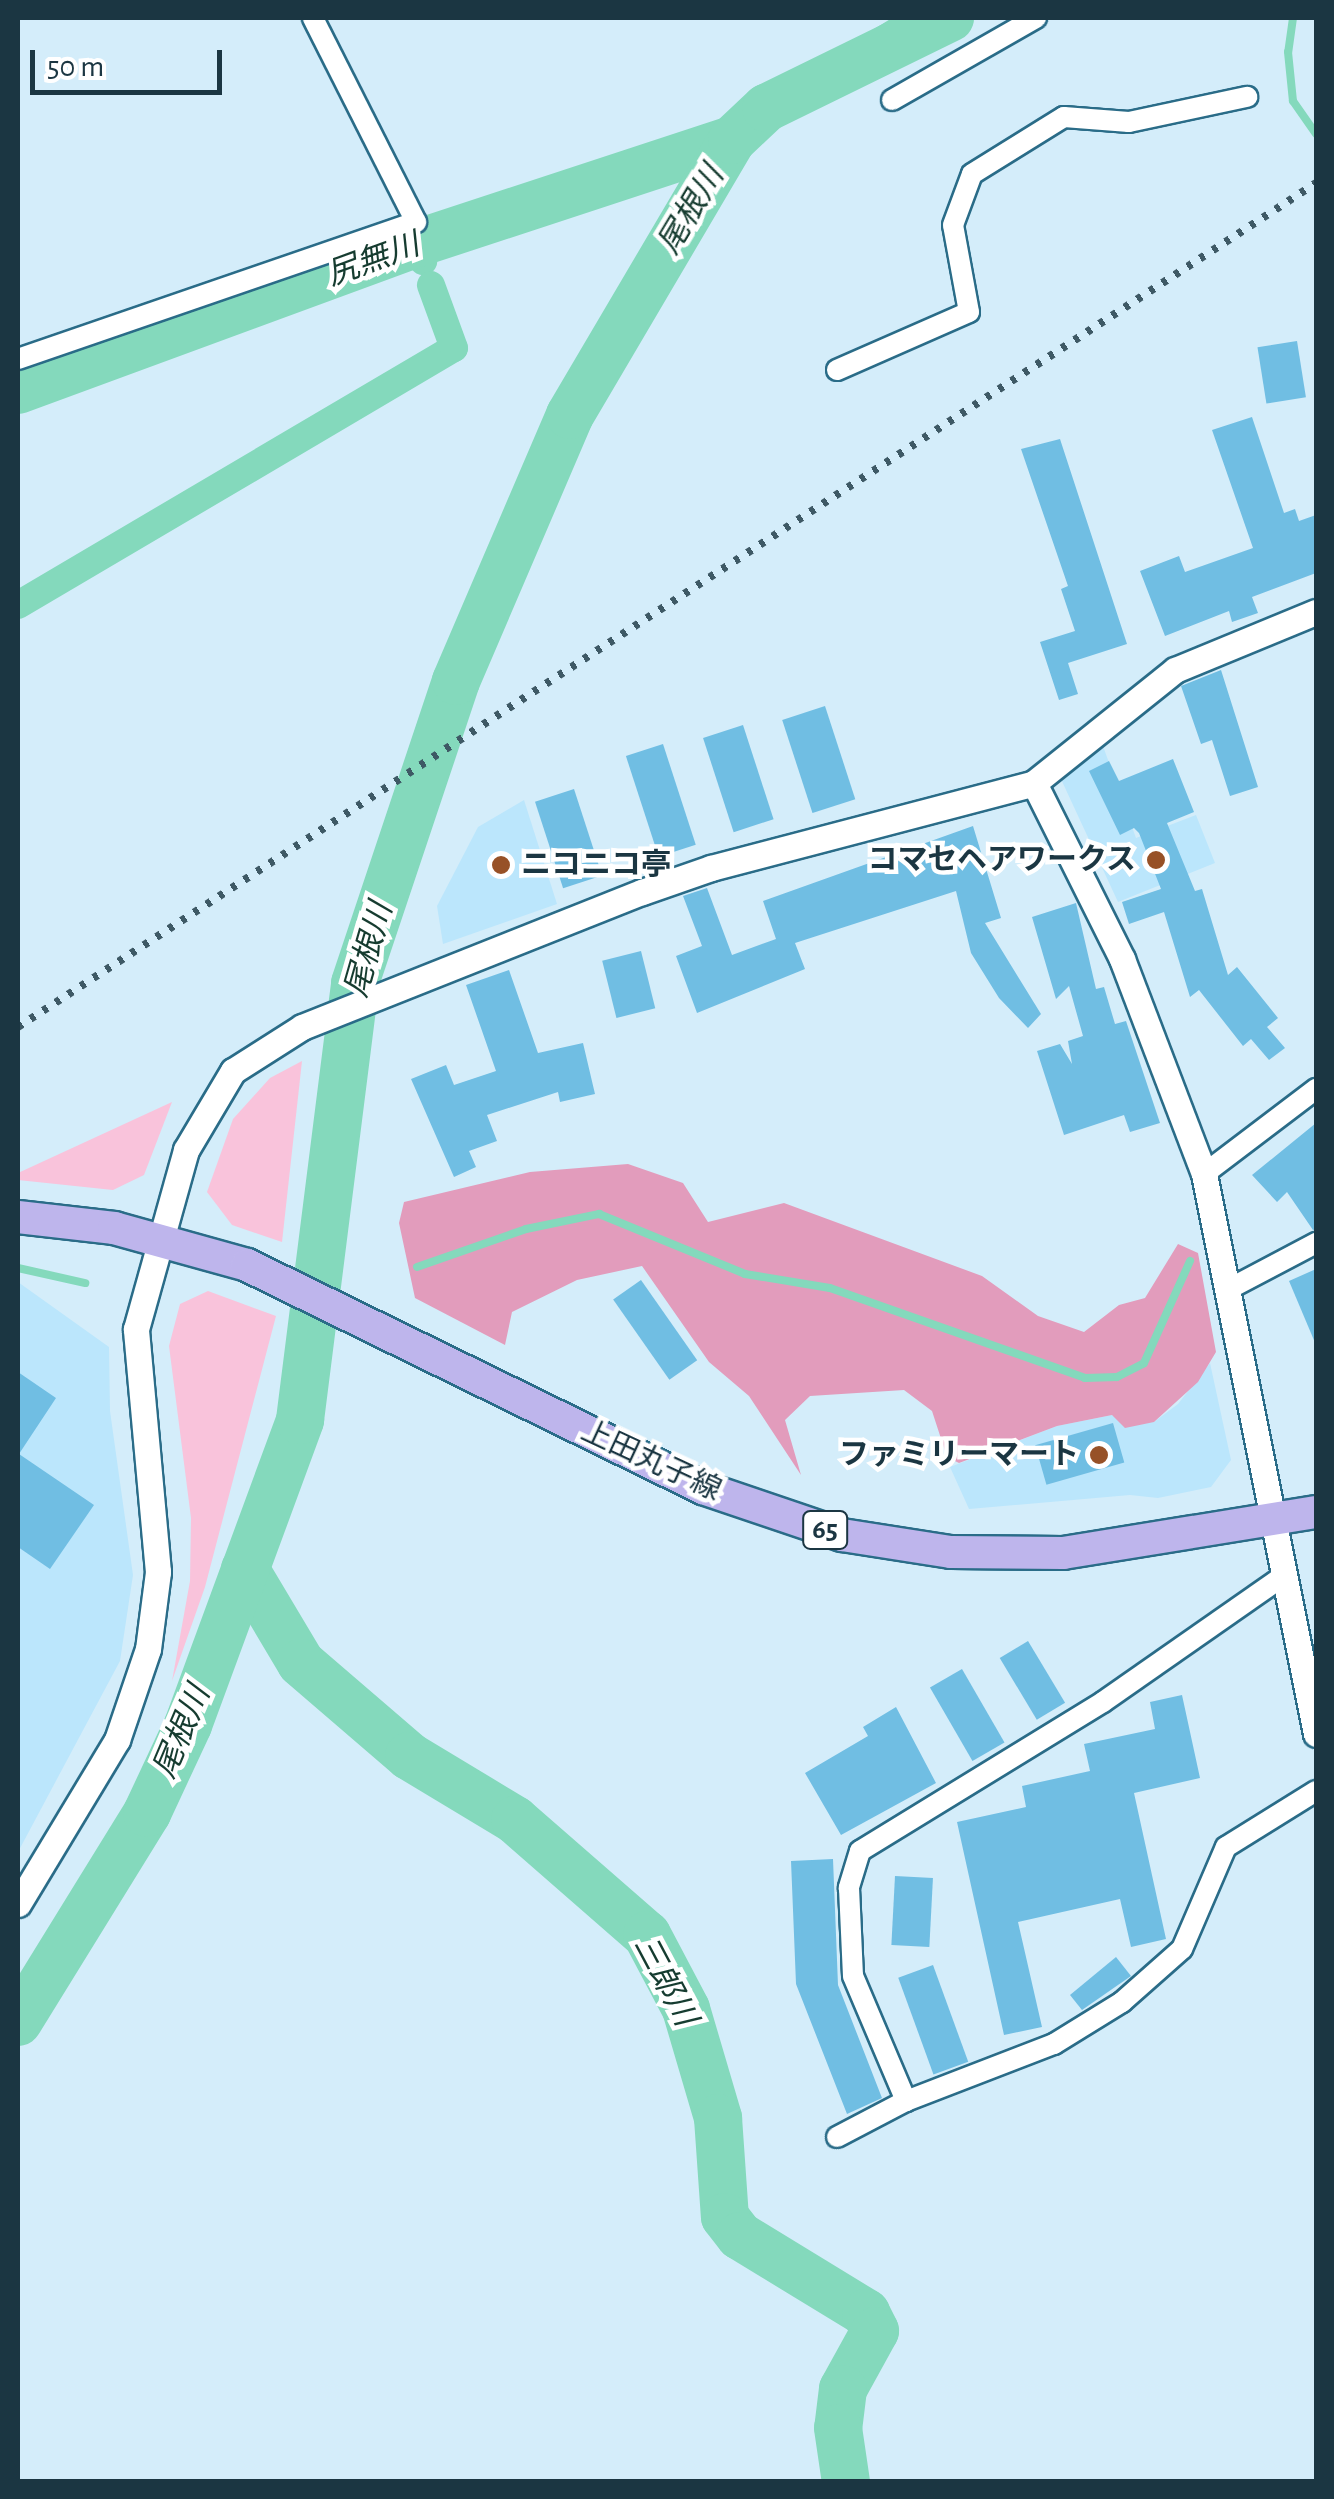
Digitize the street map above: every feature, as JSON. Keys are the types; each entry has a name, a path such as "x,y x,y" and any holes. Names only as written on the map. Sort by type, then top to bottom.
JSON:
{"main road":[{"name":"上田丸子線","path":"18,1217 158,1239 281,1279 703,1488 842,1535 951,1552 1030,1554 1107,1549 1316,1512"}],"street":[{"path":"18,359 416,222 313,18"},
{"path":"892,100 1036,18"},
{"path":"836,370 968,312 953,225 972,174 1064,117 1129,122 1246,97"},
{"path":"18,1904 117,1740 148,1649 158,1572 136,1330 158,1239 196,1124 220,1087 264,1046 309,1024 711,868 1034,783 1175,670 1316,612"},
{"path":"1034,783 1116,944 1204,1174 1316,1734"},
{"path":"1204,1174 1316,1089"},
{"path":"1227,1290 1316,1243"},
{"path":"906,2100 852,1976 849,1888 860,1850 1103,1702 1282,1577"},
{"path":"837,2137 906,2100 1054,2044 1122,2002 1182,1949 1226,1846 1316,1790"}],"shaded area":[{"path":"892,18 935,18 796,91 732,140 743,109"},
{"path":"1103,746 1136,838 1196,815 1215,863 1118,902 1060,777"},
{"name":"ニコニコ亭","path":"524,800 557,904 443,944 437,906 478,827"},
{"path":"302,1061 282,1242 232,1225 207,1192 233,1119 270,1078"},
{"path":"172,1102 144,1175 113,1190 18,1180 18,1173"},
{"path":"628,1164 683,1183 708,1222 784,1203 982,1276 1038,1316 1084,1332 1119,1305 1145,1298 1178,1244 1198,1253 1216,1352 1198,1382 1154,1422 1125,1428 1112,1415 1057,1426 959,1463 947,1457 932,1411 904,1390 810,1396 785,1420 801,1475 749,1396 709,1362 642,1266 577,1280 512,1312 505,1345 415,1298 399,1223 404,1202 530,1172"},
{"path":"18,1282 109,1347 110,1411 133,1575 120,1661 18,1852"},
{"path":"208,1291 276,1316 205,1587 172,1681 190,1581 191,1518 169,1346 180,1304"},
{"path":"1210,1363 1231,1460 1211,1487 1158,1498 1130,1495 969,1509 950,1467 1057,1426 1112,1415 1154,1422 1178,1404"}],"building":[{"path":"1297,341 1306,397 1266,404 1257,347"},
{"path":"1252,417 1284,513 1295,509 1299,521 1316,515 1316,573 1252,597 1258,613 1232,622 1229,611 1165,636 1140,571 1179,556 1185,572 1253,548 1212,430"},
{"path":"1060,439 1127,644 1068,663 1078,694 1059,700 1040,642 1075,631 1061,589 1068,586 1021,449"},
{"path":"1221,670 1258,787 1230,796 1212,740 1201,744 1181,686"},
{"path":"825,706 855,799 812,813 782,720"},
{"path":"743,725 774,819 734,832 703,738"},
{"path":"663,744 696,845 659,857 626,756"},
{"path":"1173,759 1194,812 1167,823 1195,891 1202,889 1228,975 1237,967 1278,1018 1267,1027 1285,1048 1269,1060 1251,1039 1243,1046 1199,990 1190,997 1164,912 1129,924 1122,902 1161,889 1139,833 1134,828 1120,835 1089,771 1109,761 1119,781"},
{"path":"574,789 602,876 563,888 535,802"},
{"path":"973,826 1001,918 985,923 1041,1014 1028,1028 999,998 971,953 956,891 795,943 805,969 697,1013 676,956 702,946 683,896 707,888 732,955 776,939 763,901"},
{"path":"1076,903 1096,989 1104,987 1115,1024 1126,1021 1160,1123 1130,1132 1124,1115 1064,1135 1037,1051 1060,1044 1072,1064 1068,1041 1083,1036 1069,986 1056,999 1032,917"},
{"path":"641,951 655,1008 616,1018 602,961"},
{"path":"509,970 538,1053 583,1043 595,1094 560,1102 558,1092 487,1115 497,1141 469,1151 476,1167 454,1177 411,1079 446,1065 454,1085 496,1071 466,985"},
{"path":"1316,1123 1313,1230 1287,1192 1277,1202 1252,1175"},
{"path":"1316,1269 1316,1345 1289,1281"},
{"path":"641,1280 697,1360 669,1380 613,1300"},
{"path":"18,1372 56,1398 19,1454 94,1505 50,1569 18,1547"},
{"path":"1113,1423 1124,1462 1046,1485 1035,1445"},
{"path":"1028,1641 1065,1703 1037,1720 1000,1658"},
{"path":"962,1669 1005,1743 972,1761 930,1688"},
{"path":"1182,1695 1200,1778 1134,1793 1166,1939 1131,1947 1120,1899 1018,1922 1042,2027 1004,2035 957,1822 1026,1807 1022,1786 1090,1771 1084,1744 1155,1729 1150,1702"},
{"path":"896,1707 936,1783 841,1835 805,1773 868,1736 863,1727"},
{"path":"833,1859 838,1985 882,2098 847,2114 796,1984 791,1861"},
{"path":"895,1876 933,1878 929,1947 891,1945"},
{"path":"1116,1957 1131,1976 1082,2010 1070,1995"},
{"path":"933,1965 968,2062 933,2074 898,1978"}],"waterway":[{"name":"尾根川","path":"18,2022 147,1813 188,1725 300,1420 355,983 456,681 570,415 732,140 766,108 950,18"},
{"path":"1293,18 1288,52 1293,101 1316,134"},
{"name":"尻無川","path":"18,390 418,243 732,140"},
{"path":"418,243 423,261"},
{"path":"18,605 454,348 431,285"},
{"path":"417,1267 526,1229 599,1214 745,1274 830,1288 1085,1378 1117,1377 1144,1363 1190,1261"},
{"path":"18,1268 85,1283"},
{"name":"三郎川","path":"245,1569 301,1663 409,1756 515,1820 647,1935 686,2009 718,2118 725,2217 740,2236 866,2313 875,2331 843,2389 838,2428 846,2482"}],"railway":[{"path":"18,1027 1316,183"}],"place":[{"name":"コマセヘアワークス","path":"1156,860"},
{"name":"ニコニコ亭","path":"501,865"},
{"name":"ファミリーマート","path":"1099,1455"}]}
